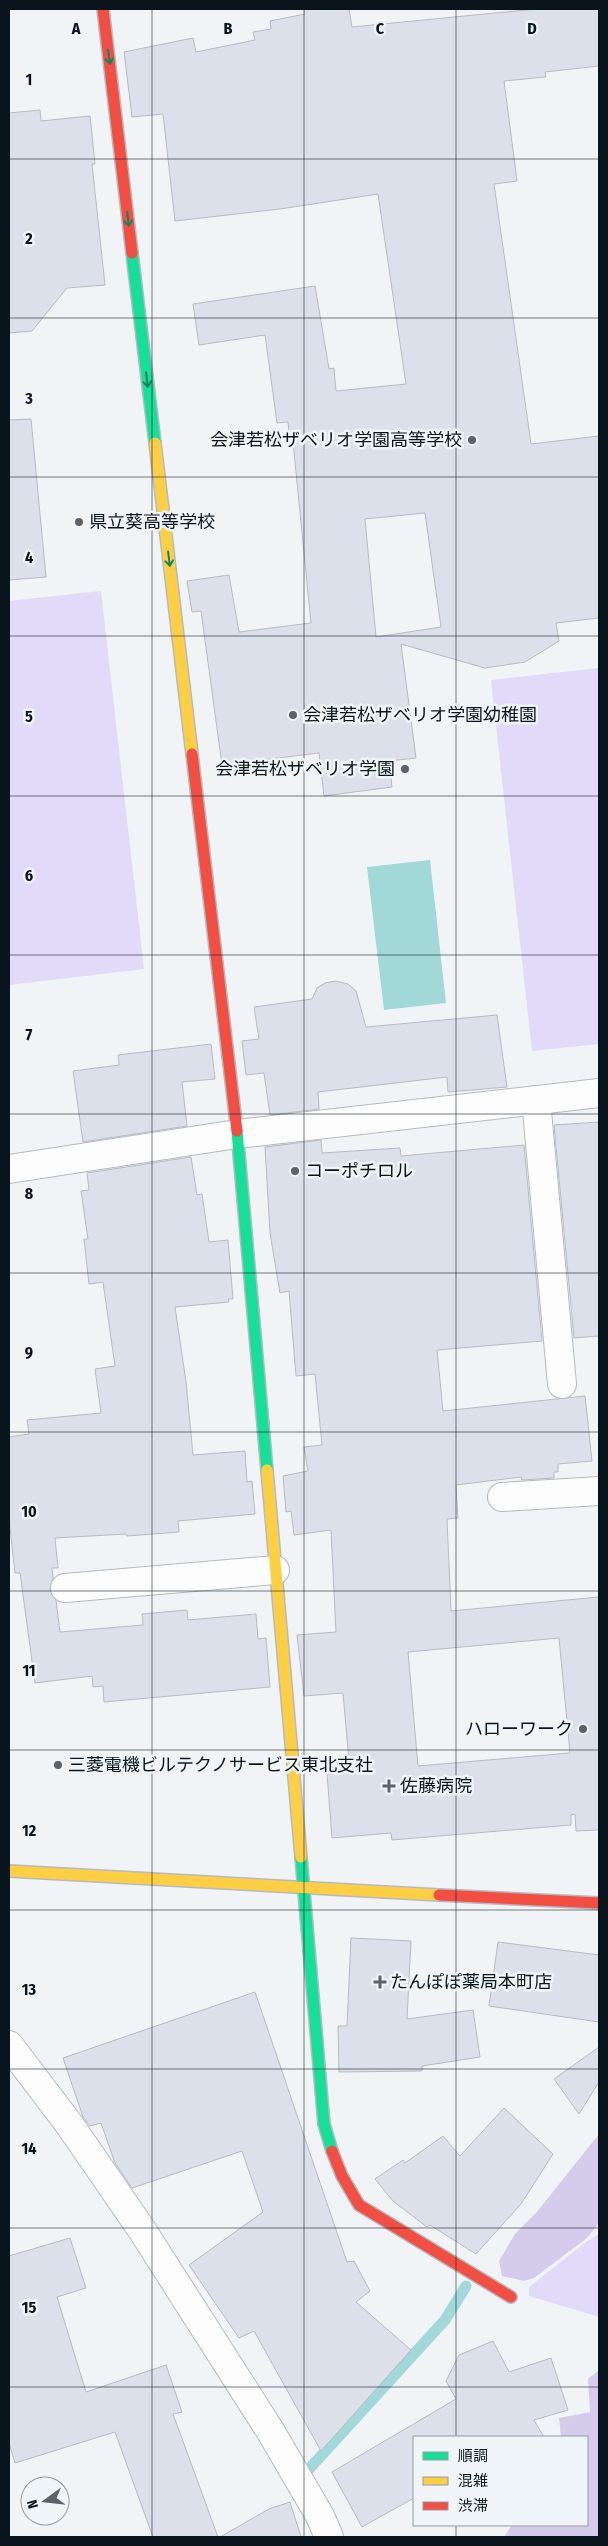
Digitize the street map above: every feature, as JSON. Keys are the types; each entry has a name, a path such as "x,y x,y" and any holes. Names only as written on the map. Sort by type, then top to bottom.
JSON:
{"street":[{"path":"103,9 238,1134 324,2124 332,2158 345,2185 359,2204 511,2297"},
{"path":"9,1169 238,1134 599,1094"},
{"path":"536,1100 562,1384"},
{"path":"502,1498 599,1491"},
{"path":"65,1588 275,1570"},
{"path":"9,1871 599,1903"},
{"path":"9,2045 69,2124 142,2230 271,2432 320,2516 329,2537"}],"shaded area":[{"path":"101,591 144,969 9,985 9,601"},
{"path":"599,668 599,1044 532,1051 491,680"},
{"path":"599,2134 599,2223 587,2238 534,2278 524,2281 502,2276 499,2261 515,2234 536,2213"},
{"path":"599,2234 599,2317 529,2296 529,2287"},
{"path":"599,2370 599,2537 504,2537 511,2526 588,2526 588,2436 561,2436 559,2418 590,2412 588,2379"}],"water":[{"path":"430,860 446,1003 384,1010 367,867"}],"building":[{"path":"304,9 349,9 352,27 536,9 599,9 599,66 545,72 546,77 504,81 517,181 494,184 531,444 599,436 599,618 556,623 559,641 525,662 485,668 401,644 416,758 389,761 392,787 324,796 319,753 222,765 201,611 192,612 187,581 229,575 239,632 311,623 293,442 290,443 288,422 277,423 265,335 199,345 193,304 315,286 329,369 334,368 336,391 406,384 378,194 280,209 175,221 163,114 132,117 124,52 193,38 196,52 255,40 253,32 271,29 270,21 305,14","holes":["425,513 441,627 376,637 365,519"]},
{"path":"40,110 41,121 90,116 95,164 92,164 105,285 67,288 32,331 9,333 9,113"},
{"path":"31,419 46,577 9,580 9,420"},
{"path":"336,981 348,984 356,991 366,1027 497,1015 507,1087 448,1092 447,1077 318,1092 319,1109 270,1115 264,1073 246,1075 242,1041 259,1039 254,1007 312,999 317,988 325,983"},
{"path":"211,1044 215,1079 182,1082 187,1126 83,1142 73,1071 119,1065 118,1055"},
{"path":"599,1122 599,1336 574,1338 554,1125"},
{"path":"321,1140 322,1153 400,1148 401,1156 524,1145 542,1341 437,1350 443,1411 585,1396 592,1461 558,1464 558,1472 554,1472 554,1478 522,1480 521,1477 456,1485 458,1518 447,1519 451,1611 599,1597 599,1830 576,1831 575,1814 571,1815 571,1825 392,1840 391,1833 332,1838 327,1774 350,1772 343,1693 304,1696 297,1635 336,1632 331,1530 294,1535 291,1511 286,1512 283,1476 308,1471 304,1447 322,1445 315,1374 296,1376 289,1291 280,1293 270,1233 265,1147","holes":["559,1638 570,1753 418,1766 408,1652"]},
{"path":"191,1157 197,1195 202,1194 209,1242 228,1240 233,1299 228,1299 229,1302 175,1307 186,1382 193,1455 245,1451 247,1482 252,1481 255,1514 178,1521 179,1532 55,1538 58,1568 52,1568 53,1578 50,1590 56,1600 60,1632 143,1625 142,1614 187,1610 188,1620 256,1614 258,1639 266,1638 270,1687 104,1702 103,1686 93,1687 92,1676 35,1683 20,1573 15,1573 9,1518 9,1437 29,1434 27,1420 101,1413 95,1369 115,1366 103,1282 89,1284 84,1239 88,1239 81,1191 89,1190 87,1173"},
{"path":"351,1938 411,1941 407,2019 473,2010 480,2057 422,2066 422,2071 339,2072 338,2026 347,2026"},
{"path":"498,1942 599,1955 599,2022 489,2006"},
{"path":"255,1992 347,2262 354,2261 370,2291 356,2302 411,2350 321,2451 254,2331 239,2338 189,2265 263,2212 242,2151 132,2188 115,2163 101,2123 90,2126 83,2117 63,2058"},
{"path":"599,2047 599,2082 579,2114 554,2079"},
{"path":"504,2108 553,2154 521,2204 476,2254 430,2225 427,2227 393,2201 375,2179 403,2160 405,2163 443,2136 460,2156"},
{"path":"70,2238 86,2288 57,2297 86,2392 166,2365 182,2412 173,2414 218,2537 153,2537 115,2432 15,2463 9,2443 9,2256"},
{"path":"493,2341 509,2372 551,2358 568,2410 534,2420 543,2436 413,2436 413,2499 362,2527 332,2472 456,2399 446,2381 459,2355"},
{"path":"290,2502 301,2537 220,2537 269,2509"}],"waterway":[{"path":"309,2469 445,2320 466,2286"}],"traffic: fast":[{"path":"132,253 155,443"},
{"path":"237,1131 267,1470"},
{"path":"301,1857 324,2124 332,2151"}],"traffic: slow":[{"path":"155,443 192,754"},
{"path":"267,1470 301,1857"},
{"path":"9,1871 439,1895"}],"traffic: jam":[{"path":"103,9 132,253"},
{"path":"192,754 237,1131"},
{"path":"439,1895 599,1903"},
{"path":"332,2151 342,2176 359,2205 511,2297"}],"place":[{"name":"会津若松ザベリオ学園高等学校","path":"472,440"},
{"name":"県立葵高等学校","path":"79,522"},
{"name":"会津若松ザベリオ学園幼稚園","path":"293,715"},
{"name":"会津若松ザベリオ学園","path":"405,769"},
{"name":"コーポチロル","path":"295,1171"},
{"name":"ハローワーク","path":"583,1729"},
{"name":"三菱電機ビルテクノサービス東北支社","path":"58,1765"},
{"name":"佐藤病院","path":"389,1786"},
{"name":"たんぽぽ薬局本町店","path":"380,1982"}]}
